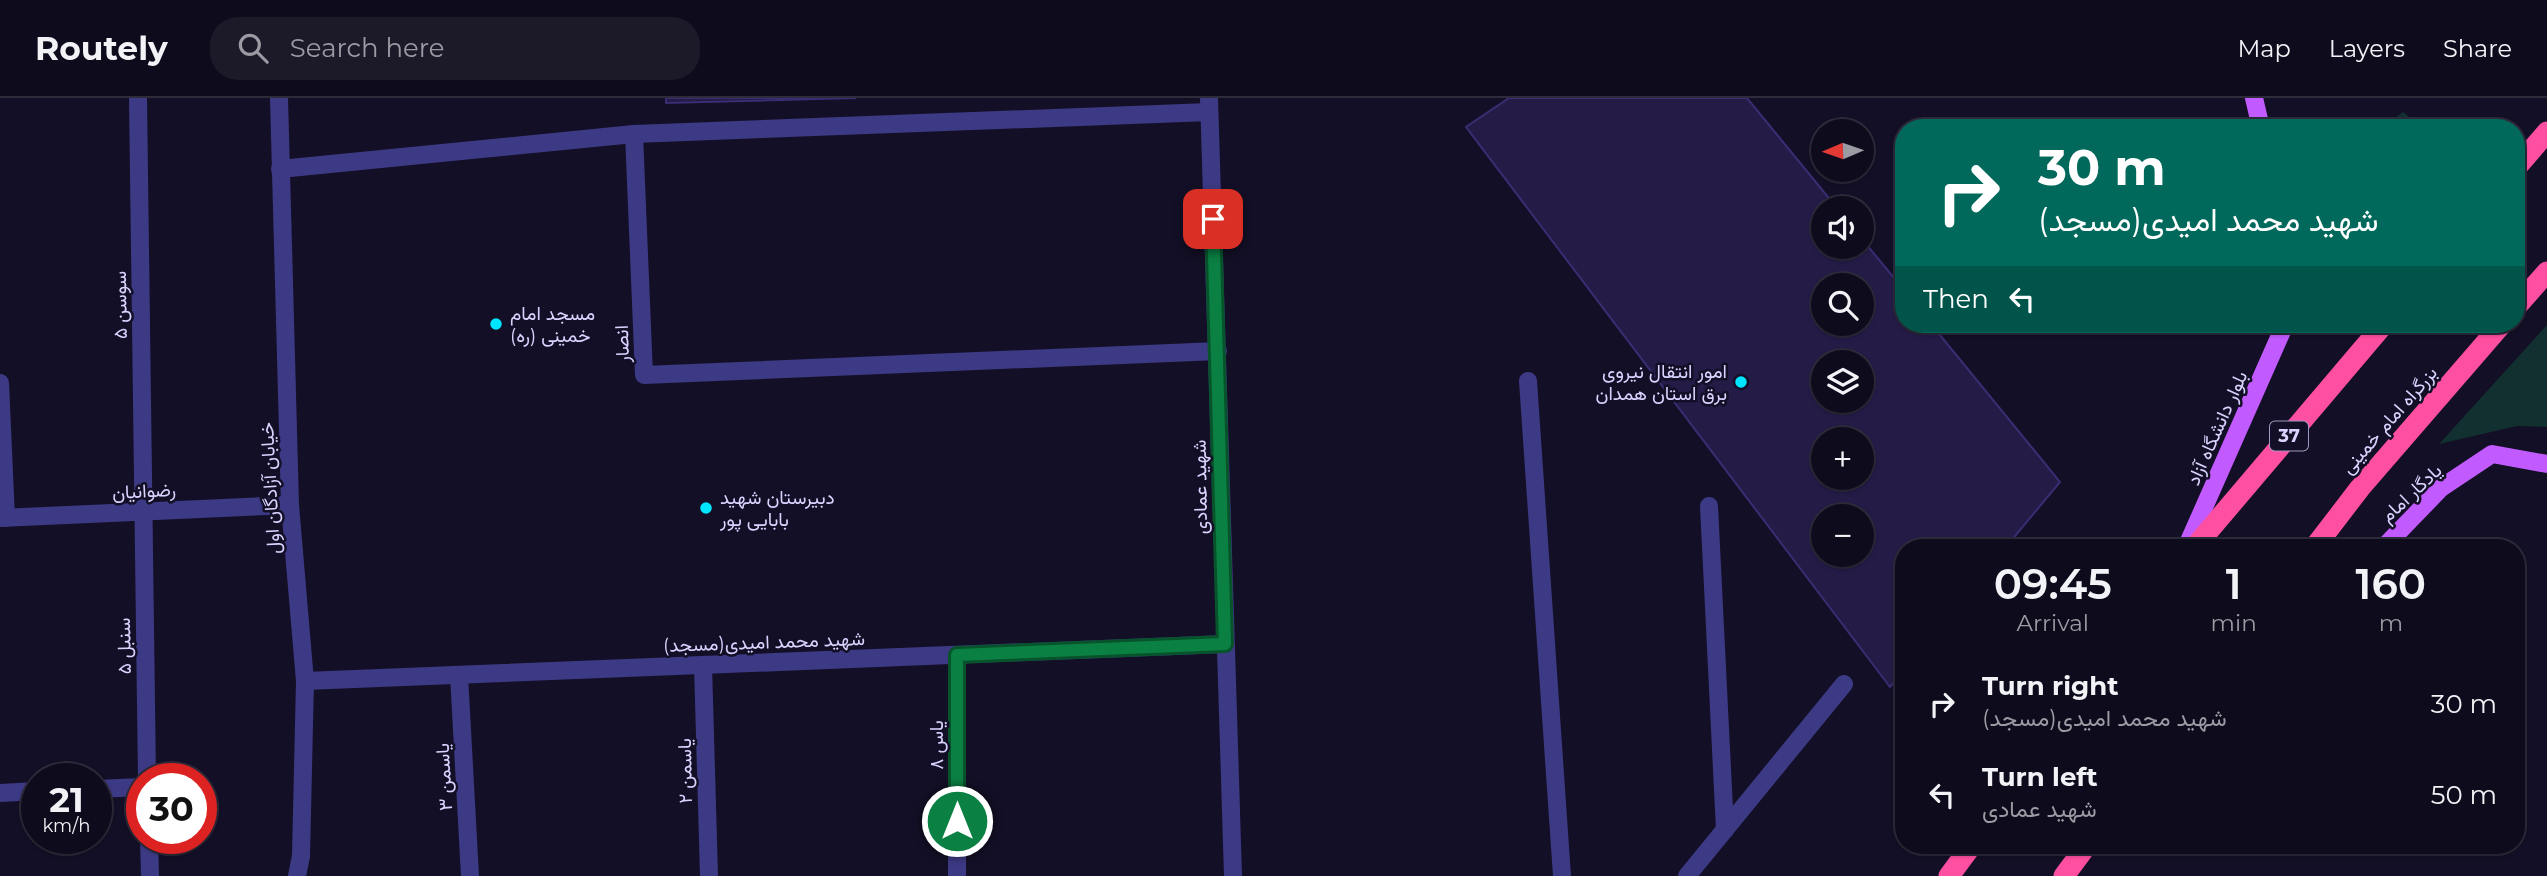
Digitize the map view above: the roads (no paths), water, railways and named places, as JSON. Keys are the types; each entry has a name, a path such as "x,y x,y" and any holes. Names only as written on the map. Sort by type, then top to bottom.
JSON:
{"highway":[{"path":"2525,157 2547,132"},
{"path":"2525,297 2547,272"},
{"name":"37","path":"2202,539 2376,333"},
{"name":"بزرگراه امام خمینی","path":"2321,539 2360,488 2494,333"},
{"path":"1949,876 1965,854"},
{"path":"2066,876 2081,854"}],"main road":[{"path":"2254,98 2259,119"},
{"name":"بلوار دانشگاه آزاد","path":"2190,539 2282,333"},
{"name":"یادگار امام","path":"2392,539 2441,488 2492,454 2547,464"},
{"path":"2066,876 2090,854"}],"street":[{"name":"سوسن ۵","path":"138,98 143,512"},
{"name":"خیابان آزادگان اول","path":"279,98 290,505 304,681 301,856 297,876"},
{"path":"280,169 634,135 1209,105"},
{"name":"شهید عمادی","path":"1209,105 1233,876"},
{"name":"انصار","path":"634,135 644,375 1218,351"},
{"path":"1528,381 1562,876"},
{"path":"0,383 3,518"},
{"name":"رضوانیان","path":"3,518 290,505"},
{"path":"1709,506 1725,830"},
{"name":"سنبل ۵","path":"143,512 147,763"},
{"name":"(مسجد)شهید محمد امیدی","path":"304,681 1225,644"},
{"name":"یاس ۸","path":"957,655 957,876"},
{"name":"یاسمن ۲","path":"703,665 709,876"},
{"name":"یاسمن ۳","path":"459,675 470,876"},
{"path":"1687,876 1844,684"},
{"path":"0,793 21,792"},
{"path":"149,854 150,876"}],"place":[{"name":"مسجد امام خمینی (ره)","path":"496,324"},
{"name":"امور انتقال نیروی برق استان همدان","path":"1741,382"},
{"name":"دبیرستان شهید بابایی پور","path":"706,508"}]}
